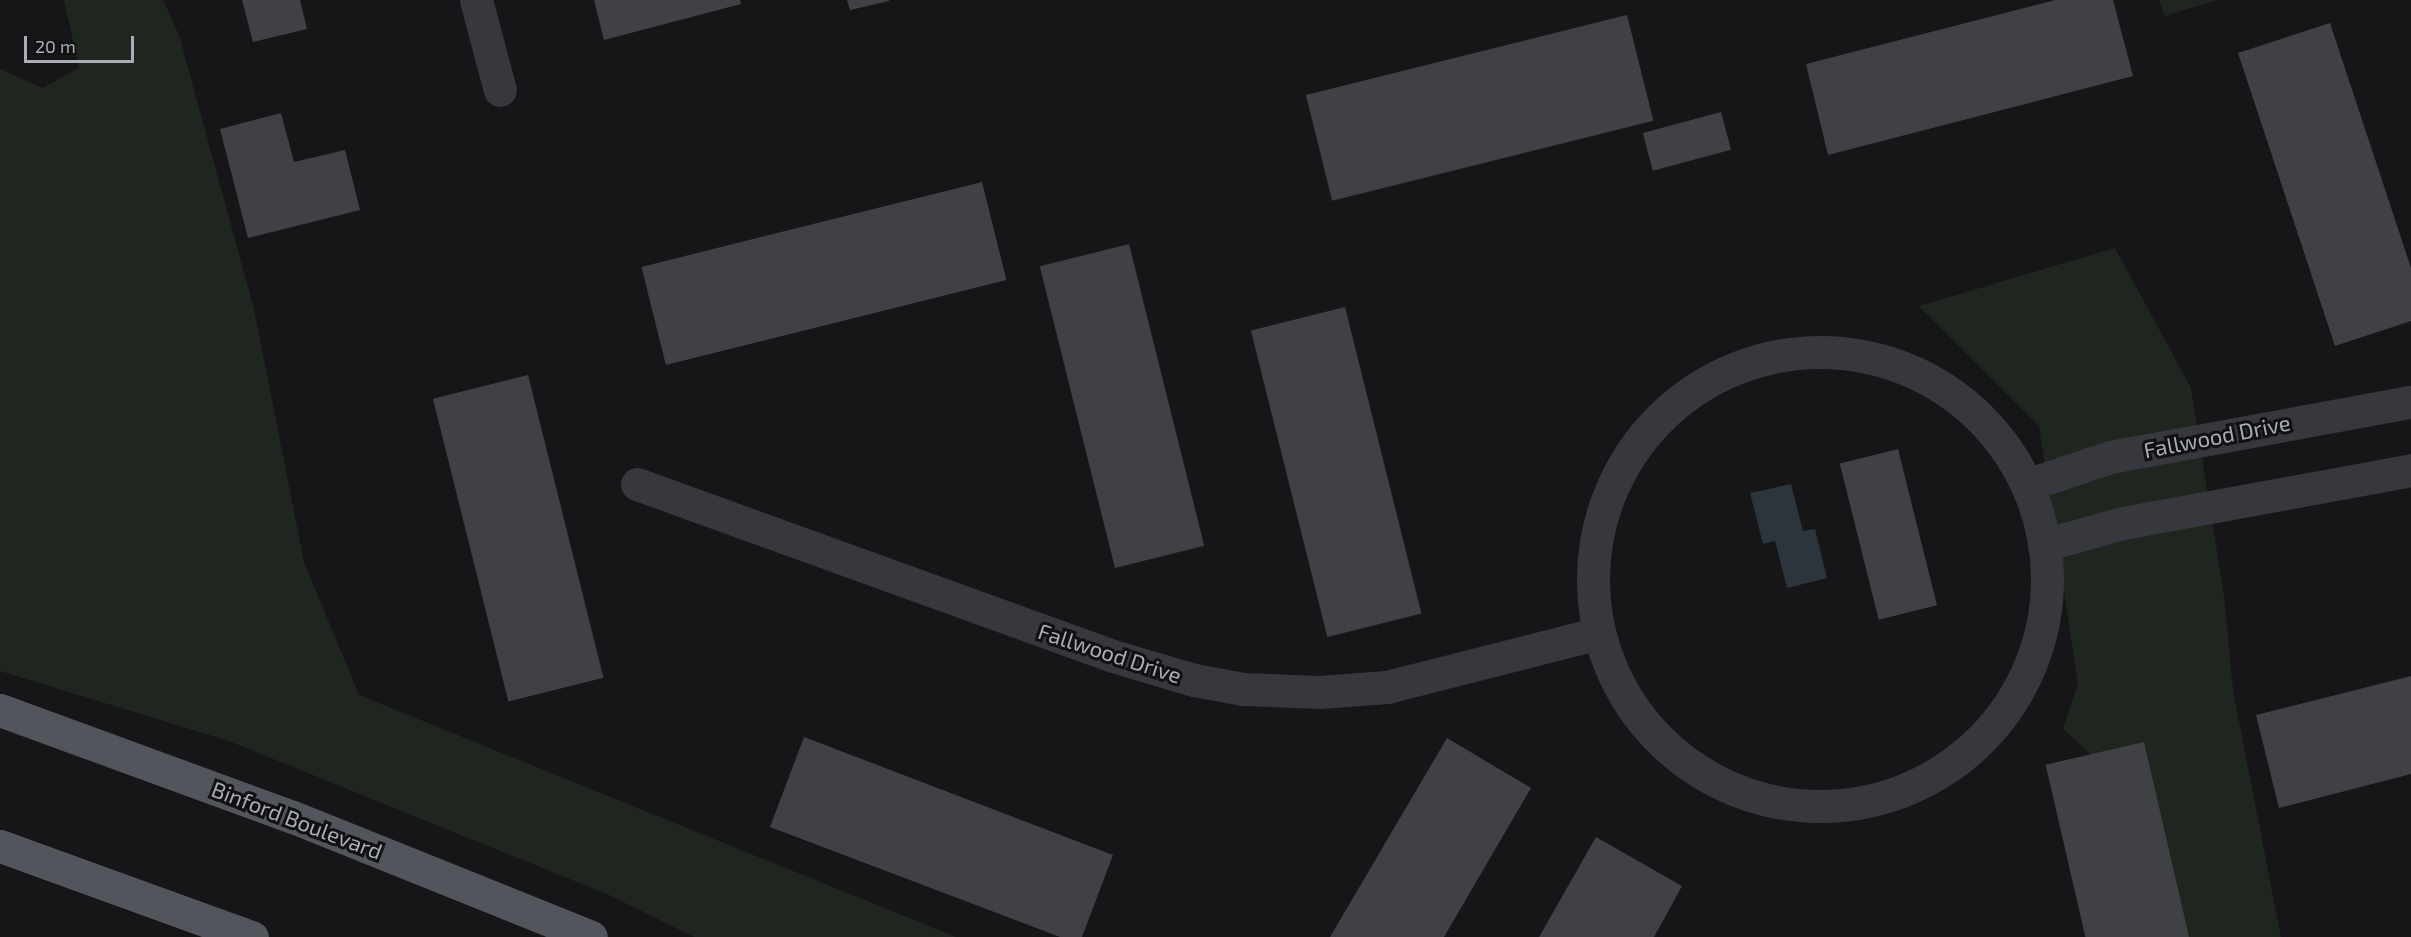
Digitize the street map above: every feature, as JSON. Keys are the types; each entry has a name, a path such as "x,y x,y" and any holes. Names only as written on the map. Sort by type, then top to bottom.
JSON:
{"main road":[{"name":"Binford Boulevard","path":"0,710 283,813 591,937"},
{"path":"0,846 252,937"}],"street":[{"path":"476,0 500,90"},
{"path":"1797,352 1835,352 1908,369 1941,387 1985,423 2027,485 2044,545 2046,601 2040,638 2009,706 1973,748 1942,771 1870,801 1832,807 1775,803 1726,787 1696,770 1669,749 1635,711 1610,666 1599,633 1594,600 1595,550 1620,471 1638,442 1672,406 1699,386 1744,364 1797,352"},
{"name":"Fallwood Drive","path":"2027,485 2109,457 2411,402"},
{"path":"2044,545 2123,523 2411,470"},
{"name":"Fallwood Drive","path":"638,484 1113,656 1194,680 1244,689 1320,692 1387,687 1599,633"}],"shaded area":[{"path":"64,0 163,0 179,35 254,309 304,562 359,695 956,937 694,937 609,895 229,741 0,671 0,69 43,88 79,68"},
{"path":"2159,0 2217,0 2165,16"},
{"path":"2115,248 2191,388 2224,596 2233,690 2281,937 2142,937 2138,797 2063,729 2078,684 2039,426 1919,306"},
{"path":"1791,484 1803,531 1815,529 1827,578 1787,588 1775,541 1763,544 1750,493"}],"building":[{"path":"242,0 300,0 307,29 253,42"},
{"path":"594,0 740,0 741,4 604,40"},
{"path":"847,0 889,0 889,1 850,10"},
{"path":"2055,0 2113,0 2133,76 1828,155 1806,64"},
{"path":"1627,15 1653,121 1332,201 1306,95"},
{"path":"2330,23 2411,268 2411,321 2335,346 2238,53"},
{"path":"1721,112 1731,150 1653,171 1643,133"},
{"path":"281,113 294,162 345,150 360,210 248,238 220,129"},
{"path":"982,182 1006,280 666,365 641,267"},
{"path":"1129,244 1204,546 1115,568 1040,266"},
{"path":"1345,307 1421,614 1327,637 1251,330"},
{"path":"528,375 603,678 508,701 433,399"},
{"path":"1898,449 1937,605 1879,620 1840,464"},
{"path":"2411,676 2411,774 2279,808 2256,715"},
{"path":"804,737 1113,855 1082,937 1060,937 770,827"},
{"path":"1447,738 1531,788 1444,937 1330,937"},
{"path":"2144,742 2189,937 2085,937 2046,765"},
{"path":"1596,837 1682,886 1654,937 1539,937"}]}
